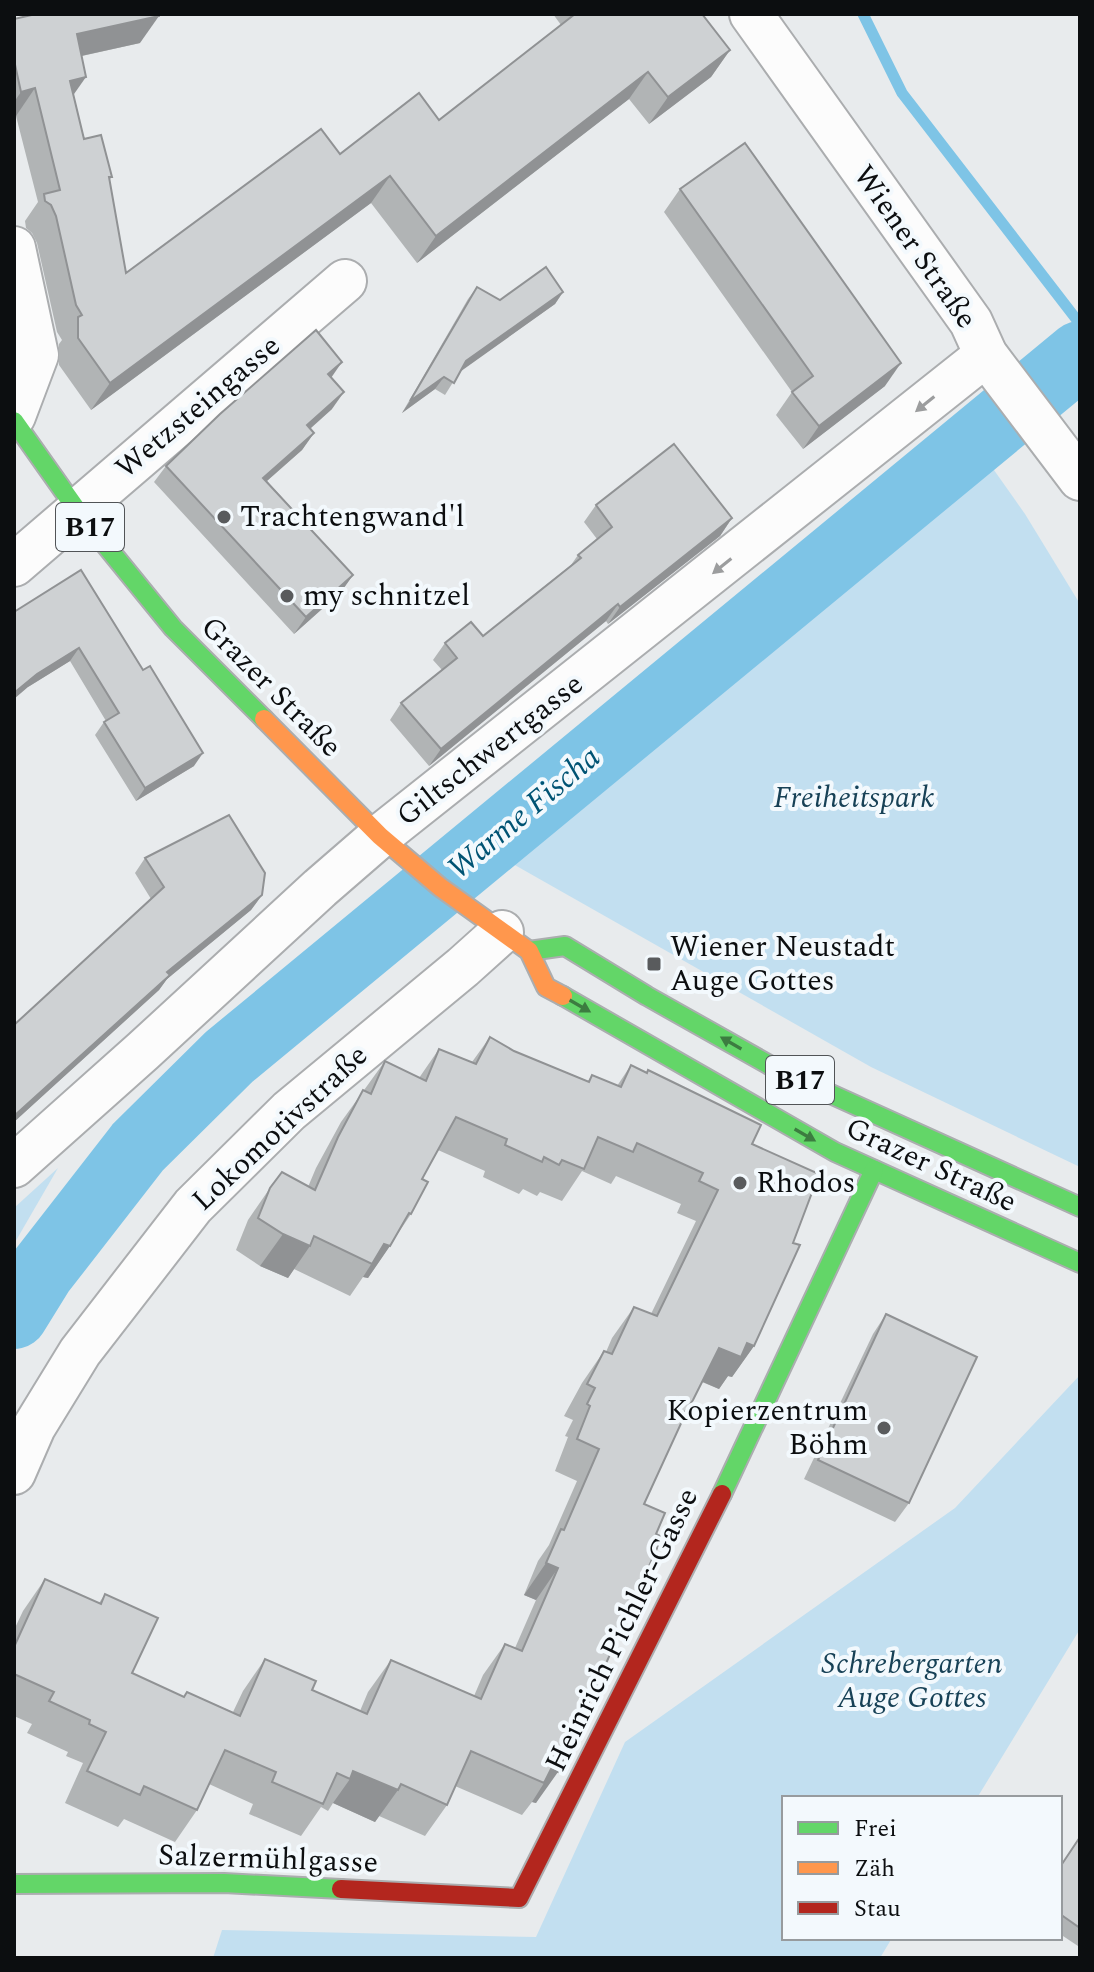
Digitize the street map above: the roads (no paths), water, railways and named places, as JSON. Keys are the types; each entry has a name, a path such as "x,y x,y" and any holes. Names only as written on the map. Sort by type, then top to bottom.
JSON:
{"main road":[{"name":"Grazer Straße","path":"14,418 77,510 173,628 380,836 461,903 515,942 546,987 835,1152 1080,1263"},
{"name":"Grazer Straße","path":"515,942 565,946 780,1071 1080,1207"},
{"name":"Heinrich Pichler-Gasse","path":"519,1898 702,1536 874,1170"},
{"name":"Salzermühlgasse","path":"14,1884 224,1883 519,1898"}],"street":[{"name":"Wiener Straße","path":"751,14 971,322 1009,386 1080,479"},
{"path":"14,248 37,355 14,418"},
{"name":"Wetzsteingasse","path":"14,565 345,281"},
{"name":"Giltschwertgasse","path":"14,1166 380,836 1009,386"},
{"name":"Lokomotivstraße","path":"14,1473 34,1427 80,1352 193,1206 289,1111 463,967 515,942"}],"waterway":[{"path":"863,14 902,93 1080,324"},
{"name":"Warme Fischa","path":"14,1315 40,1273 138,1147 229,1057 1080,355"}],"place":[{"name":"Trachtengwand'l","path":"224,517"},
{"name":"my schnitzel","path":"287,596"},
{"name":"Wiener Neustadt Auge Gottes","path":"654,964"},
{"name":"Rhodos","path":"740,1183"},
{"name":"Kopierzentrum Böhm","path":"884,1428"}],"park label":[{"name":"Freiheitspark","path":"854,798"},
{"name":"Schrebergarten Auge Gottes","path":"912,1681"}]}
